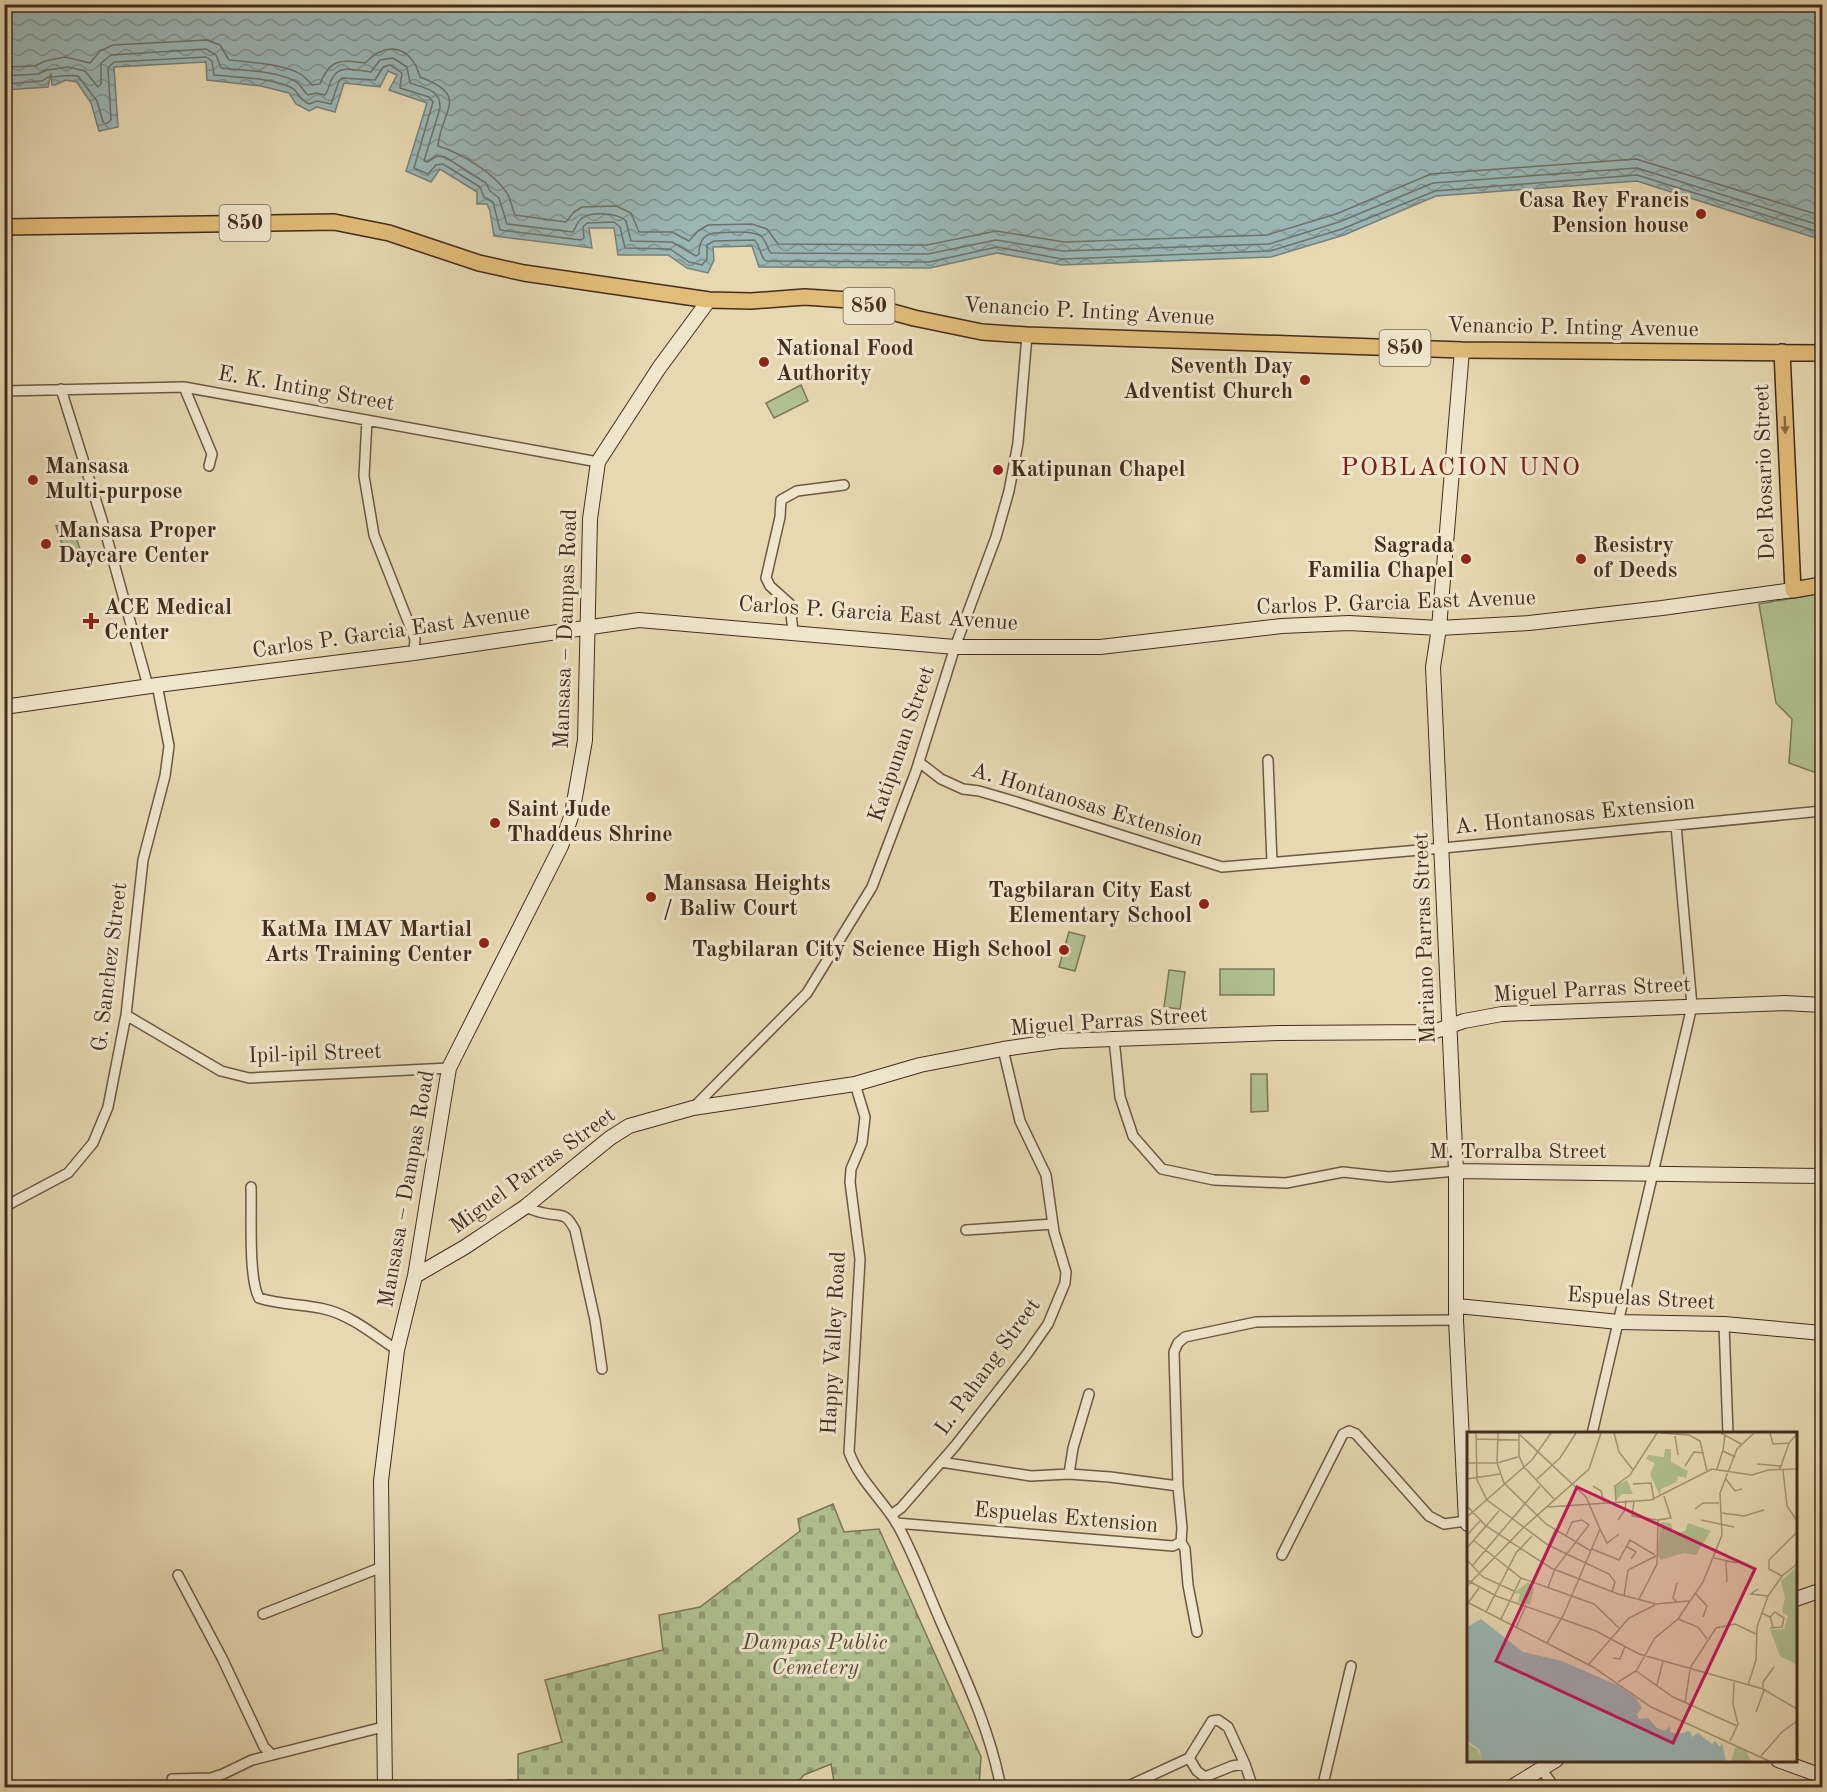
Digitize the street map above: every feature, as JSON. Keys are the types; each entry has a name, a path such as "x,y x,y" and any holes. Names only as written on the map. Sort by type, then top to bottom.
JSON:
{"main road":[{"name":"Venancio P. Inting Avenue","path":"4,227 334,222 389,233 479,263 524,273 709,300 751,301 805,297 849,300 914,318 982,332 1462,350 1822,352"},
{"name":"Mansasa – Dampas Road","path":"385,1788 381,1480 397,1350 415,1276 449,1068 561,846 572,814 585,740 590,519 598,462 659,368 709,300"},
{"name":"Mariano Parras Street","path":"1462,350 1439,628 1433,667 1456,1171 1456,1320 1467,1522"},
{"name":"Del Rosario Street","path":"1782,352 1792,590"},
{"name":"Carlos P. Garcia East Avenue","path":"5,704 414,653 639,620 955,647 1100,647 1282,626 1349,623 1439,628 1529,623 1822,585"},
{"name":"Miguel Parras Street","path":"415,1276 525,1208 610,1138 629,1126 693,1108 855,1084 920,1065 1059,1041 1280,1033 1433,1032 1464,1021 1502,1014 1785,1003 1822,1005"},
{"name":"M. Torralba Street","path":"1456,1171 1822,1176"},
{"name":"Espuelas Street","path":"1457,1305 1619,1322 1724,1324 1822,1333"},
{"path":"1797,1599 1822,1590"},
{"path":"1510,1788 1554,1762"},
{"path":"1781,1762 1822,1776"}],"street":[{"name":"Katipunan Street","path":"693,1108 807,993 872,887 919,762 955,647 996,537 1010,491 1018,443 1027,335"},
{"name":"E. K. Inting Street","path":"4,391 184,387 598,462"},
{"path":"184,387 212,454 209,466"},
{"name":"G. Sanchez Street","path":"4,1207 68,1173 93,1143 108,1107 126,1015 143,860 165,776 169,746 153,686 61,389"},
{"path":"367,420 364,476 374,535 415,639 414,653"},
{"path":"793,632 790,604 770,586 766,578 780,517 781,500 797,491 844,485"},
{"path":"1268,760 1272,863"},
{"name":"A. Hontanosas Extension","path":"919,762 941,779 963,789 990,794 1222,867 1822,811"},
{"path":"1592,1432 1692,1006 1676,825"},
{"name":"Ipil-ipil Street","path":"126,1015 221,1071 249,1078 449,1068"},
{"name":"M. Torralba Street","path":"1114,1039 1120,1097 1133,1136 1162,1169 1214,1180 1286,1183 1343,1172 1389,1177 1456,1171"},
{"name":"L. Pahang Street","path":"893,1519 1027,1354 1048,1324 1065,1283 1066,1272 1053,1224 1046,1175 1020,1121 1003,1049"},
{"name":"Happy Valley Road","path":"855,1084 865,1117 862,1143 851,1170 850,1182 860,1259 849,1452 861,1476 893,1519 912,1554 975,1701 996,1761 1001,1788"},
{"path":"251,1187 253,1274 255,1290 259,1298 324,1309 345,1316 397,1350"},
{"path":"525,1208 545,1214 561,1214 569,1219 575,1230 595,1320 602,1369"},
{"path":"966,1230 1053,1224"},
{"name":"Espuelas Extension","path":"893,1519 1173,1546 1181,1542 1182,1528 1178,1486 1174,1352 1178,1343 1185,1337 1256,1322 1456,1320"},
{"path":"1724,1324 1728,1432"},
{"path":"1069,1474 1073,1448 1089,1394"},
{"path":"1282,1555 1344,1434 1349,1431 1356,1434 1429,1516 1444,1524 1467,1522"},
{"path":"941,1462 1031,1476 1069,1474 1178,1486"},
{"path":"1181,1542 1185,1549 1188,1585 1197,1632"},
{"path":"263,1614 382,1567"},
{"path":"178,1575 222,1658 264,1748 272,1755"},
{"path":"1326,1788 1324,1780 1351,1666"},
{"path":"1124,1788 1189,1758 1212,1721 1218,1719 1228,1726 1253,1788"},
{"path":"172,1779 211,1778 252,1760 383,1727"},
{"path":"1189,1758 1197,1771 1205,1776 1232,1766 1245,1764"},
{"path":"1542,1770 1555,1788"},
{"path":"492,1788 511,1785"}],"green space":[{"path":"801,385 808,401 774,418 766,403"},
{"path":"70,521 83,557 68,562 56,526"},
{"path":"1822,593 1822,775 1789,763 1792,719 1776,703 1759,604"},
{"path":"1069,932 1085,936 1075,971 1059,967"},
{"path":"1220,969 1274,969 1274,995 1220,995"},
{"path":"1169,970 1185,972 1180,1009 1164,1007"},
{"path":"1251,1074 1267,1074 1268,1111 1251,1112"},
{"name":"Dampas Public Cemetery","path":"833,1504 844,1532 879,1529 981,1757 979,1787 835,1787 831,1764 804,1775 793,1787 518,1787 518,1754 562,1742 545,1680 663,1650 659,1615 700,1607 800,1531 798,1519"}],"water":[{"path":"5,4 1822,5 1822,240 1637,181 1436,196 1344,235 1271,257 1062,265 997,253 930,268 759,267 752,246 713,247 714,260 708,273 687,268 668,255 618,255 614,228 589,228 592,248 494,236 490,211 487,204 477,204 477,192 440,169 431,182 406,171 427,103 389,90 397,75 388,71 380,87 344,83 335,112 317,107 309,111 296,104 289,93 261,86 207,80 206,62 114,67 118,127 99,131 91,103 77,82 66,80 52,85 51,73 48,87 5,90"}],"place":[{"name":"Casa Rey Francis Pension house","path":"1701,214"},
{"name":"National Food Authority","path":"764,362"},
{"name":"Seventh Day Adventist Church","path":"1305,380"},
{"name":"Katipunan Chapel","path":"998,470"},
{"name":"Mansasa Multi-purpose","path":"33,480"},
{"name":"Mansasa Proper Daycare Center","path":"46,544"},
{"name":"Sagrada Familia Chapel","path":"1466,559"},
{"name":"Resistry of Deeds","path":"1581,559"},
{"name":"ACE Medical Center","path":"91,621"},
{"name":"Saint Jude Thaddeus Shrine","path":"495,823"},
{"name":"Mansasa Heights / Baliw Court","path":"651,897"},
{"name":"Tagbilaran City East Elementary School","path":"1204,904"},
{"name":"KatMa IMAV Martial Arts Training Center","path":"484,943"},
{"name":"Tagbilaran City Science High School","path":"1064,950"}],"district":[{"name":"POBLACION UNO","path":"1461,468"}]}
